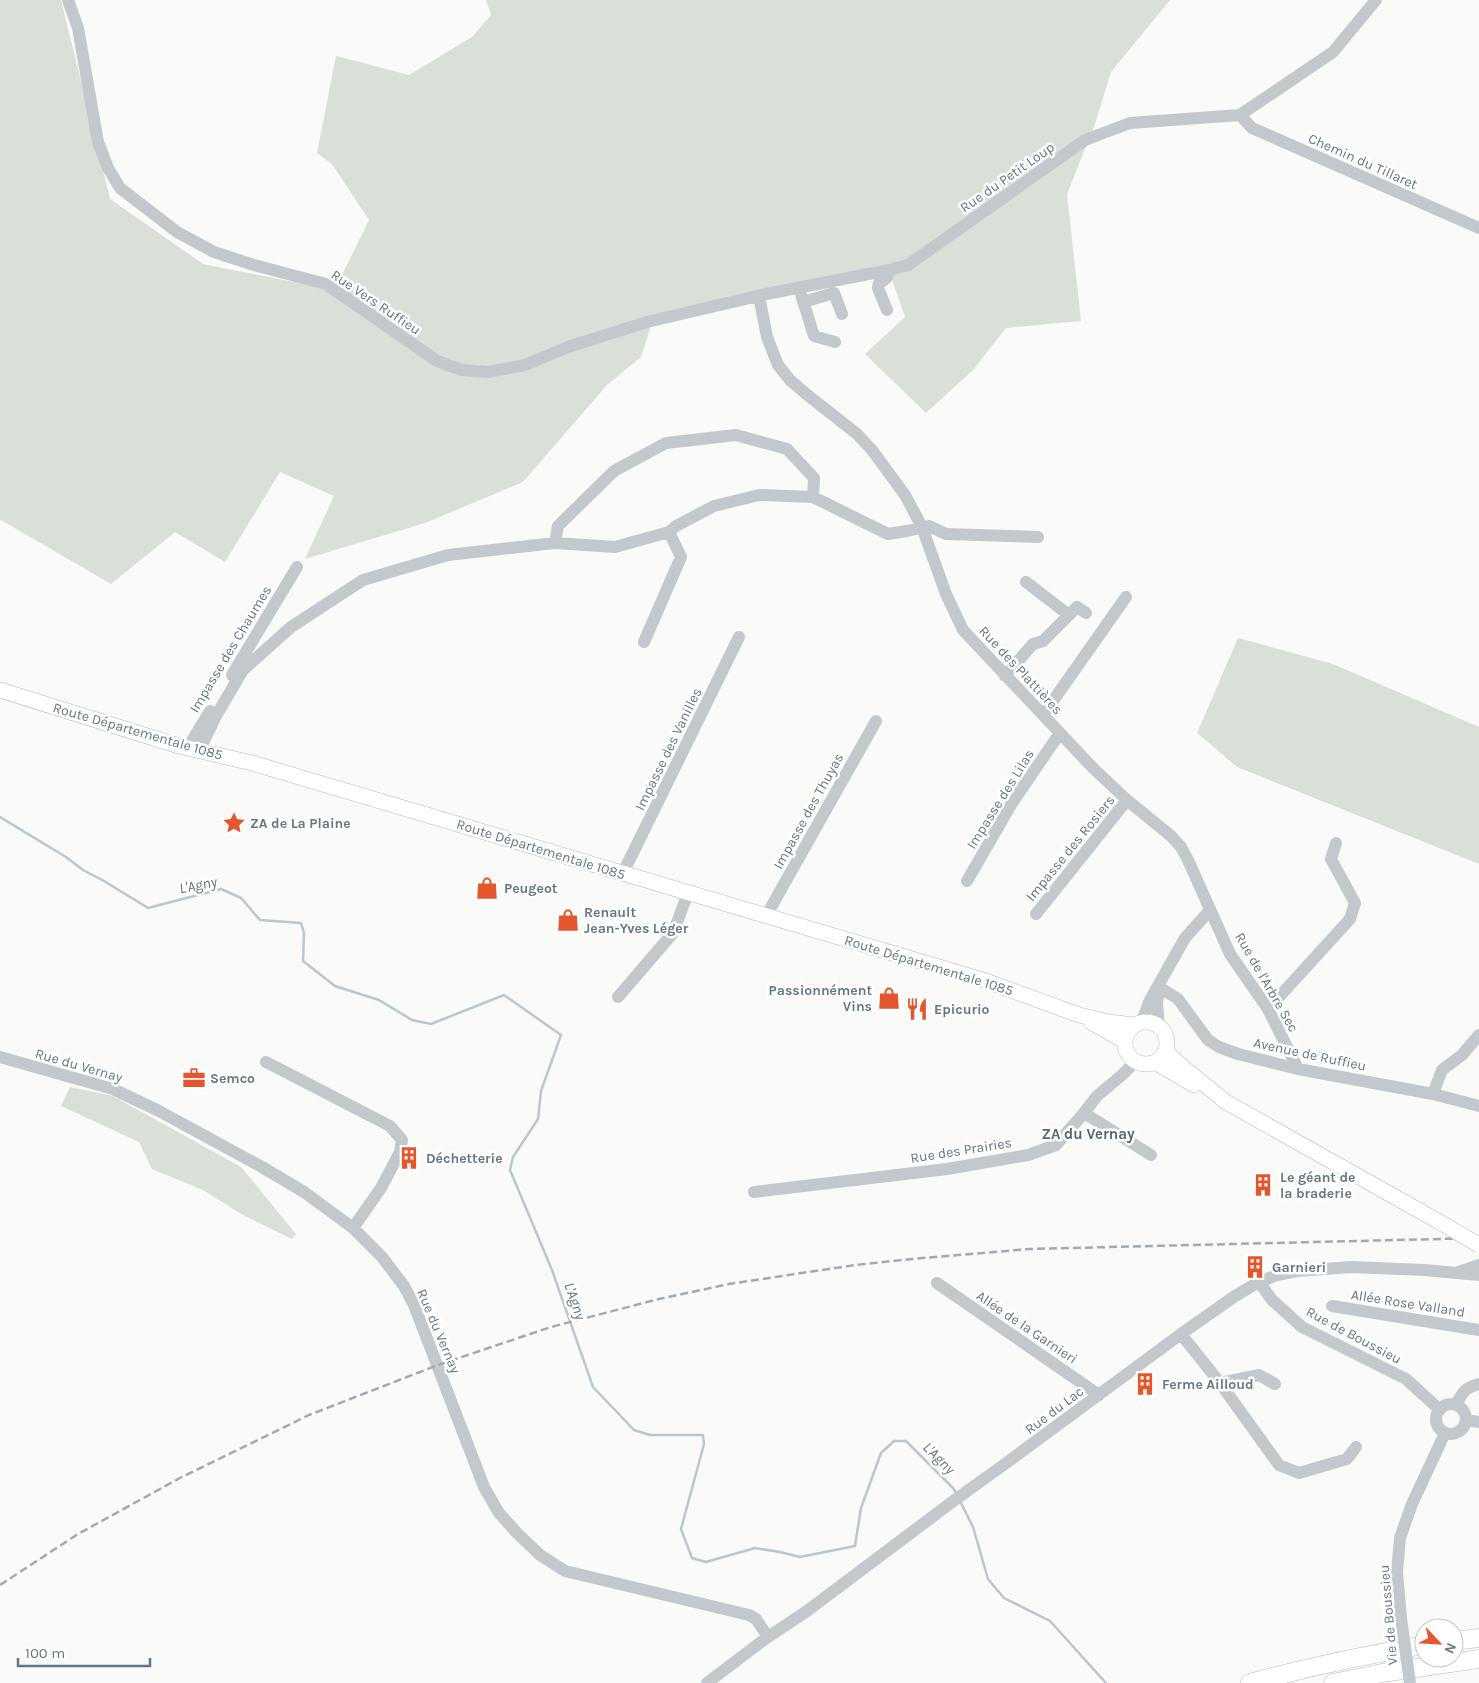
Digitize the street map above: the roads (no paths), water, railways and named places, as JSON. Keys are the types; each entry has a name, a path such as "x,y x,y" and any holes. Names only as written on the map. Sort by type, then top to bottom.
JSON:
{"highway":[{"path":"1464,1640 1479,1638"},
{"path":"1250,1683 1320,1665 1414,1648"},
{"path":"1333,1683 1382,1673 1479,1659"}],"main road":[{"name":"Route Départementale 1085","path":"0,690 196,750 252,763 986,981 1079,1015"},
{"path":"1079,1015 1109,1022 1151,1022 1159,1026 1165,1033 1167,1042 1160,1056 1142,1064 1129,1056 1125,1049 1124,1041 1127,1032 1138,1023"},
{"path":"1079,1015 1124,1041"},
{"path":"1160,1056 1208,1093 1479,1245"}],"street":[{"name":"Rue Vers Ruffieu","path":"68,0 78,28 98,142 108,168 120,188 177,232 214,252 254,265 326,284 437,362 462,370 488,372 525,364 583,342 647,322 799,288"},
{"path":"1240,115 1332,52 1376,0"},
{"name":"Chemin du Tillaret","path":"1240,115 1252,128 1479,228"},
{"name":"Rue du Petit Loup","path":"799,288 908,265 1085,140 1130,123 1240,115"},
{"path":"887,310 878,288 879,283 888,278 889,270"},
{"path":"799,288 814,336 835,342"},
{"path":"803,302 834,293 842,314"},
{"name":"Rue des Plattières","path":"759,296 767,337 778,365 800,389 851,429 872,450 906,494 922,527 946,594 963,630 1060,733 1127,800 1170,836 1181,848 1210,910"},
{"path":"555,543 558,526 614,471 666,443 736,435 787,449 814,478 814,497"},
{"path":"196,750 203,742 242,670 292,627 363,580 448,556 555,543 615,547 669,532 683,522 714,506 759,495 814,497 888,534 929,526 946,534 1038,537"},
{"path":"644,642 681,557 669,532"},
{"name":"Impasse des Chaumes","path":"196,750 193,739 297,567"},
{"path":"1026,582 1069,615"},
{"path":"1043,715 1126,597"},
{"path":"1005,676 1033,644 1043,641 1077,607 1086,613"},
{"name":"Impasse des Vanilles","path":"623,874 740,637"},
{"name":"Impasse des Thuyas","path":"766,916 876,721"},
{"name":"Impasse des Lilas","path":"967,881 1012,803 1060,733"},
{"name":"Impasse des Rosiers","path":"1036,914 1127,800"},
{"path":"1268,1009 1273,1006 1350,919 1355,903 1331,859 1336,843"},
{"path":"618,997 673,934 688,893"},
{"path":"1138,1023 1159,987 1169,965 1186,938 1210,910"},
{"name":"Rue de l'Arbre Sec","path":"1210,910 1230,954 1268,1009 1298,1069"},
{"path":"1159,987 1157,1003 1159,1026"},
{"name":"Avenue de Ruffieu","path":"1159,987 1178,999 1208,1040 1219,1047 1238,1054 1298,1069 1433,1094 1479,1106"},
{"path":"1433,1094 1442,1070 1462,1055 1479,1035"},
{"name":"Rue du Vernay","path":"0,1057 113,1089 159,1111 304,1192 353,1228 382,1257 404,1286 414,1305 484,1487 499,1513 517,1533 540,1555 565,1571 749,1615 756,1619 768,1637"},
{"name":"Rue des Prairies","path":"754,1192 947,1169 1028,1155 1056,1145 1097,1096 1136,1061"},
{"path":"266,1062 390,1126 402,1140 400,1152 381,1188 353,1228"},
{"path":"1084,1113 1151,1155"},
{"name":"Rue du Lac","path":"1457,1273 1479,1264"},
{"name":"Rue du Lac","path":"707,1683 1181,1334 1235,1296 1259,1282 1277,1275 1297,1271 1342,1267 1424,1270 1479,1275"},
{"name":"Rue de Boussieu","path":"1259,1282 1272,1300 1302,1327 1406,1379 1440,1410"},
{"name":"Allée de la Garnieri","path":"937,1283 1099,1395"},
{"name":"Allée Rose Valland","path":"1332,1306 1479,1330"},
{"path":"1181,1334 1220,1383 1279,1465 1299,1474 1347,1459 1356,1447"},
{"path":"1220,1383 1259,1375 1275,1384"},
{"path":"1456,1405 1462,1393 1469,1386 1479,1384"},
{"path":"1449,1404 1456,1405 1473,1421 1456,1434 1444,1433 1437,1425 1436,1420 1440,1410 1449,1404"},
{"name":"Vie de Boussieu","path":"1410,1683 1400,1618 1397,1572 1400,1538 1412,1504 1444,1433"}],"waterway":[{"name":"L'Agny","path":"0,817 66,857 83,870 148,908 221,889 241,898 260,920 301,923 304,933 303,961 335,986 379,1000 412,1020 431,1024 504,995 561,1035 541,1091 538,1119 513,1157 510,1170 552,1270 593,1387 634,1430 650,1435 703,1435 704,1444 681,1529 692,1558 706,1562 755,1548 800,1557 855,1546 861,1508 881,1453 894,1441 906,1441 956,1493"},
{"name":"L'Agny","path":"960,1501 973,1527 988,1579 1004,1598 1050,1621 1106,1683"}],"railway":[{"path":"0,1585 78,1534 180,1478 309,1415 438,1365 551,1327 659,1299 729,1284 855,1265 1029,1249 1479,1238"}],"place":[{"name":"ZA de La Plaine","path":"234,823"},
{"name":"Peugeot","path":"487,888"},
{"name":"Renault Jean-Yves Léger","path":"568,920"},
{"name":"Passionnément Vins","path":"889,998"},
{"name":"Epicurio","path":"917,1009"},
{"name":"Semco","path":"194,1078"},
{"name":"Déchetterie","path":"409,1158"},
{"name":"Le géant de la braderie","path":"1263,1185"},
{"name":"Garnieri","path":"1255,1267"},
{"name":"Ferme Ailloud","path":"1145,1384"}],"district":[{"name":"ZA du Vernay","path":"1088,1134"}]}
